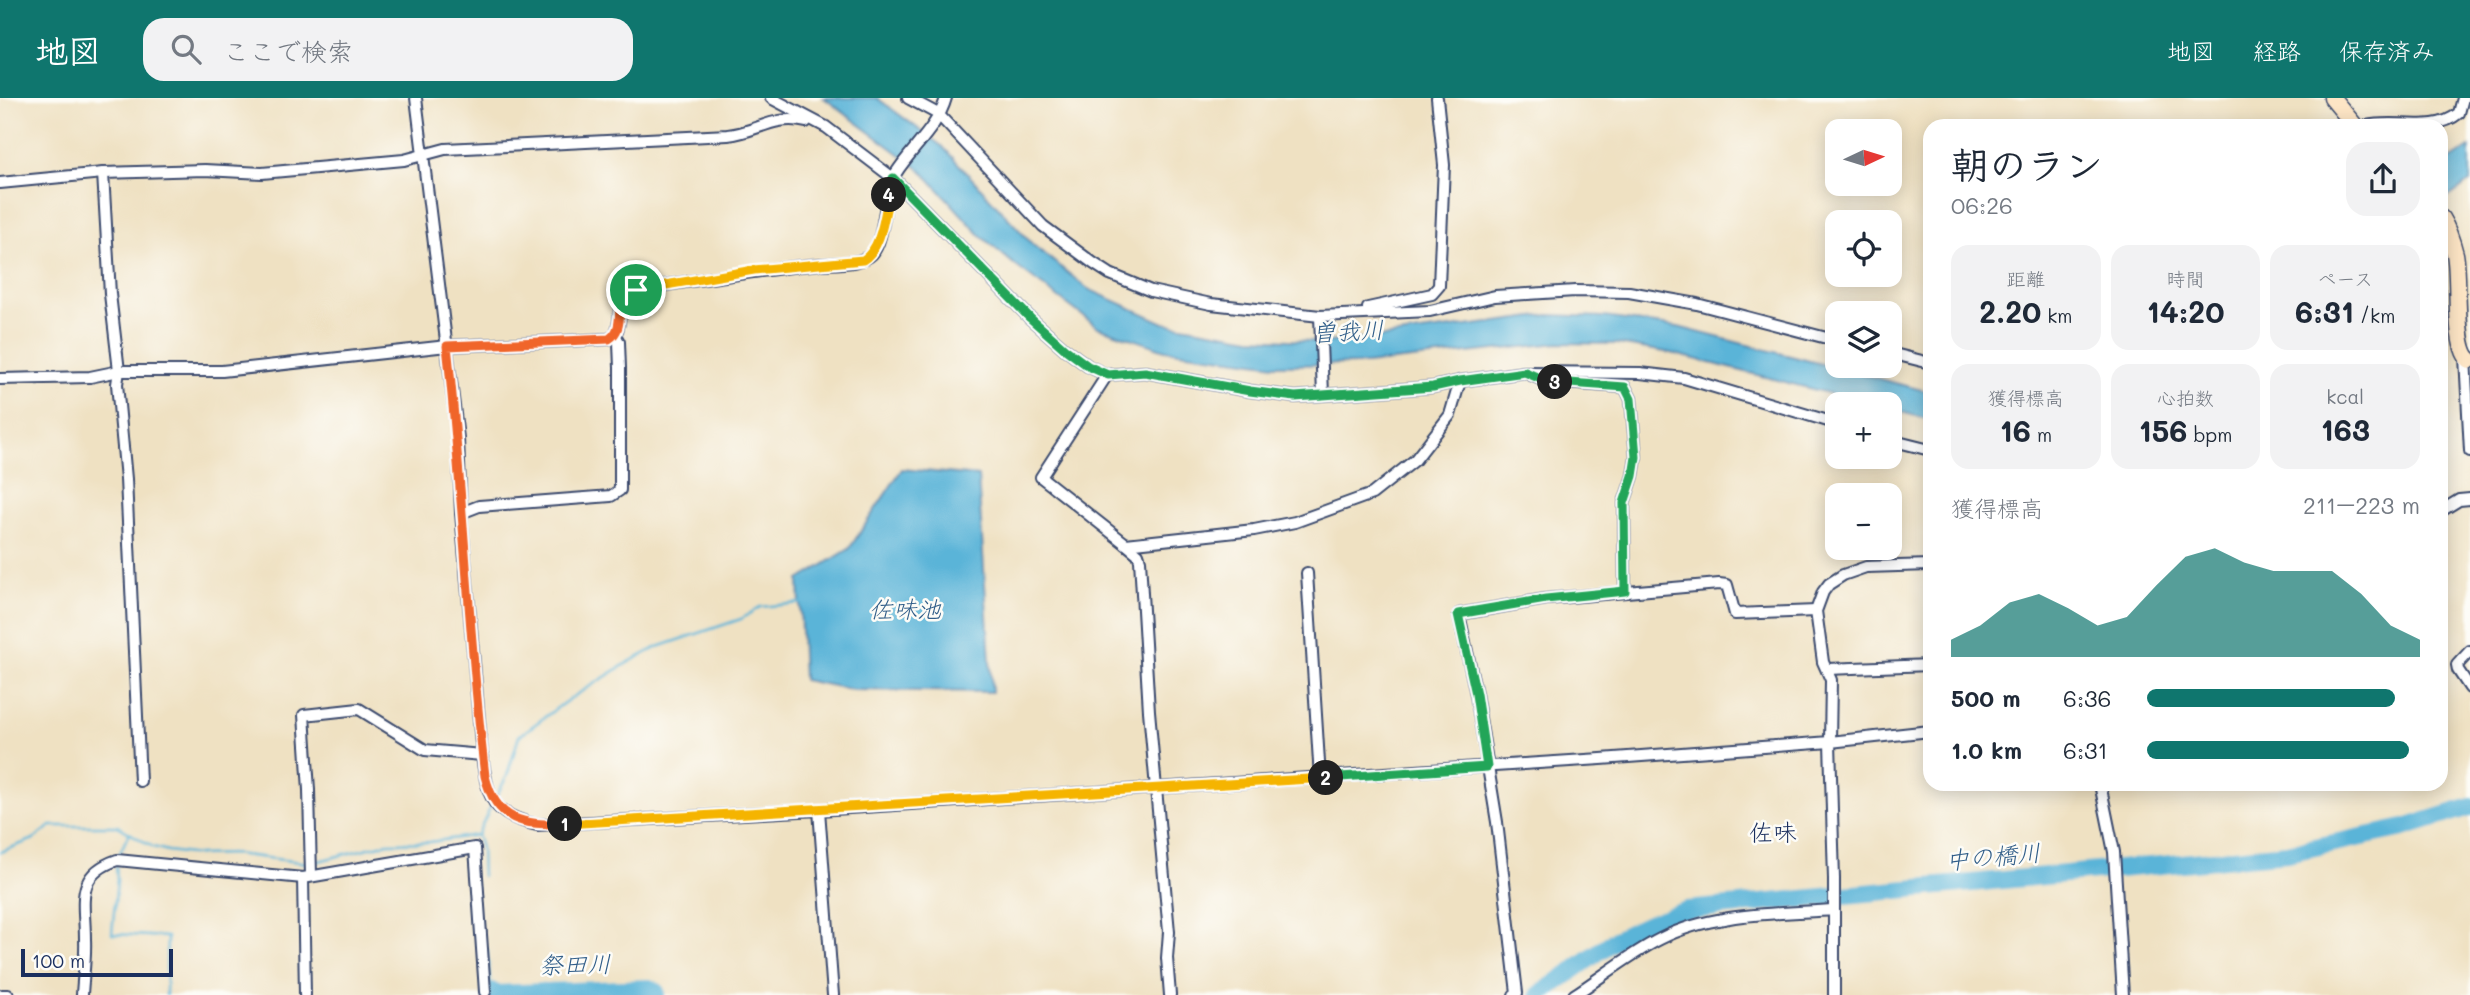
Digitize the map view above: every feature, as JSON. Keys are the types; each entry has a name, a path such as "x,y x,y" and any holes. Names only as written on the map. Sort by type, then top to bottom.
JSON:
{"main road":[{"path":"2332,98 2349,119"},
{"path":"2448,237 2455,255 2460,341 2468,358"}],"street":[{"path":"416,98 458,438 461,513 482,755 489,793 496,806 508,816 537,825 819,810 1487,767 1830,742 1923,732"},
{"path":"771,98 826,127 894,176 1039,326 1088,366 1108,375 1145,372 1295,397 1323,391 1433,387 1525,372 1640,373 1684,378 1825,420"},
{"path":"908,98 936,119 1043,226 1110,274 1141,287 1178,297 1319,320 1432,294 1439,286 1444,165 1437,98"},
{"path":"0,379 90,377 119,371 222,371 447,346 609,339 618,329 622,295 636,290 754,270 863,260 876,246 894,176 936,119 946,98"},
{"path":"2448,119 2459,113 2463,98"},
{"path":"0,183 103,173 205,170 262,173 422,156 445,149 741,134 768,122 786,119 826,127"},
{"path":"103,173 126,479 140,781"},
{"path":"1345,314 1430,311 1495,296 1575,291 1629,292 1697,304 1825,338"},
{"path":"1319,320 1323,391"},
{"path":"461,513 479,506 611,496 620,490 620,368 615,335"},
{"path":"1902,356 1923,361"},
{"path":"2468,358 2470,451"},
{"path":"1525,372 1548,382 1625,387 1631,399 1636,457 1624,503 1625,591"},
{"path":"1108,375 1041,477 1138,554 1140,560 1149,712 1168,932 1170,995"},
{"path":"1126,544 1254,530 1295,522 1372,494 1415,460 1450,415 1460,381"},
{"path":"1902,443 1923,448"},
{"path":"2448,507 2459,500 2470,502"},
{"path":"1834,995 1830,742 1832,689 1828,669 1823,662 1816,611 1829,584 1858,569 1923,565"},
{"path":"1307,573 1320,778"},
{"path":"1514,995 1517,993 1497,822 1476,694 1458,614 1546,599 1727,585 1735,614 1816,611"},
{"path":"2470,652 2457,665 2470,688"},
{"path":"1828,669 1923,665"},
{"path":"305,995 309,790 304,715 359,709 425,750 482,755"},
{"path":"2101,791 2114,852 2123,995"},
{"path":"819,810 833,995"},
{"path":"82,995 86,941 84,891 100,866 117,860 307,877 475,848 485,992"},
{"path":"1574,995 1659,939 1689,927 1717,920 1759,915 1834,910"},
{"path":"2,995 8,995"}],"water":[{"path":"824,98 877,98 943,147 1033,245 1088,289 1164,323 1251,338 1328,342 1549,315 1604,317 1678,327 1825,365 1825,378 1876,378 1923,390 1923,418 1902,412 1902,392 1825,392 1671,353 1618,344 1558,343 1366,364 1275,365 1165,350 1098,327 1016,266 981,236 921,170"},
{"path":"2470,147 2470,182 2448,197 2448,161"},
{"name":"佐味池","path":"902,469 978,476 992,692 854,690 803,680 799,580 849,549"}],"waterway":[{"path":"496,797 507,776 519,736 568,700 658,647 741,619 760,607 801,603"},
{"path":"482,876 481,848 477,835 491,806"},
{"name":"中の橋川","path":"1539,995 1615,940 1687,910 2287,853 2404,828 2470,807"},
{"path":"0,852 34,839 51,826 118,826 153,847 168,851 197,855 234,854 309,863"},
{"path":"119,855 129,833"},
{"path":"315,862 388,843 430,842 477,835"},
{"path":"116,865 112,934 167,937 166,995"},
{"path":"487,949 491,991"},
{"name":"祭田川","path":"491,991 496,994 649,988 656,992 656,995"}],"district":[{"name":"佐味","path":"1773,833"}],"route":[{"path":"893,178 1030,318 1088,366 1108,375 1145,372 1295,397 1433,387 1525,372 1548,382 1625,387 1631,399 1636,457 1624,503 1625,591 1546,599 1458,614 1476,694 1487,767 576,824 537,825 525,822 508,816 496,806 485,776 461,513 458,438 447,346 609,339 618,329 622,295 636,290 754,270 863,260 876,246 893,178"}],"water label":[{"name":"曽我川","path":"1348,332"}]}
